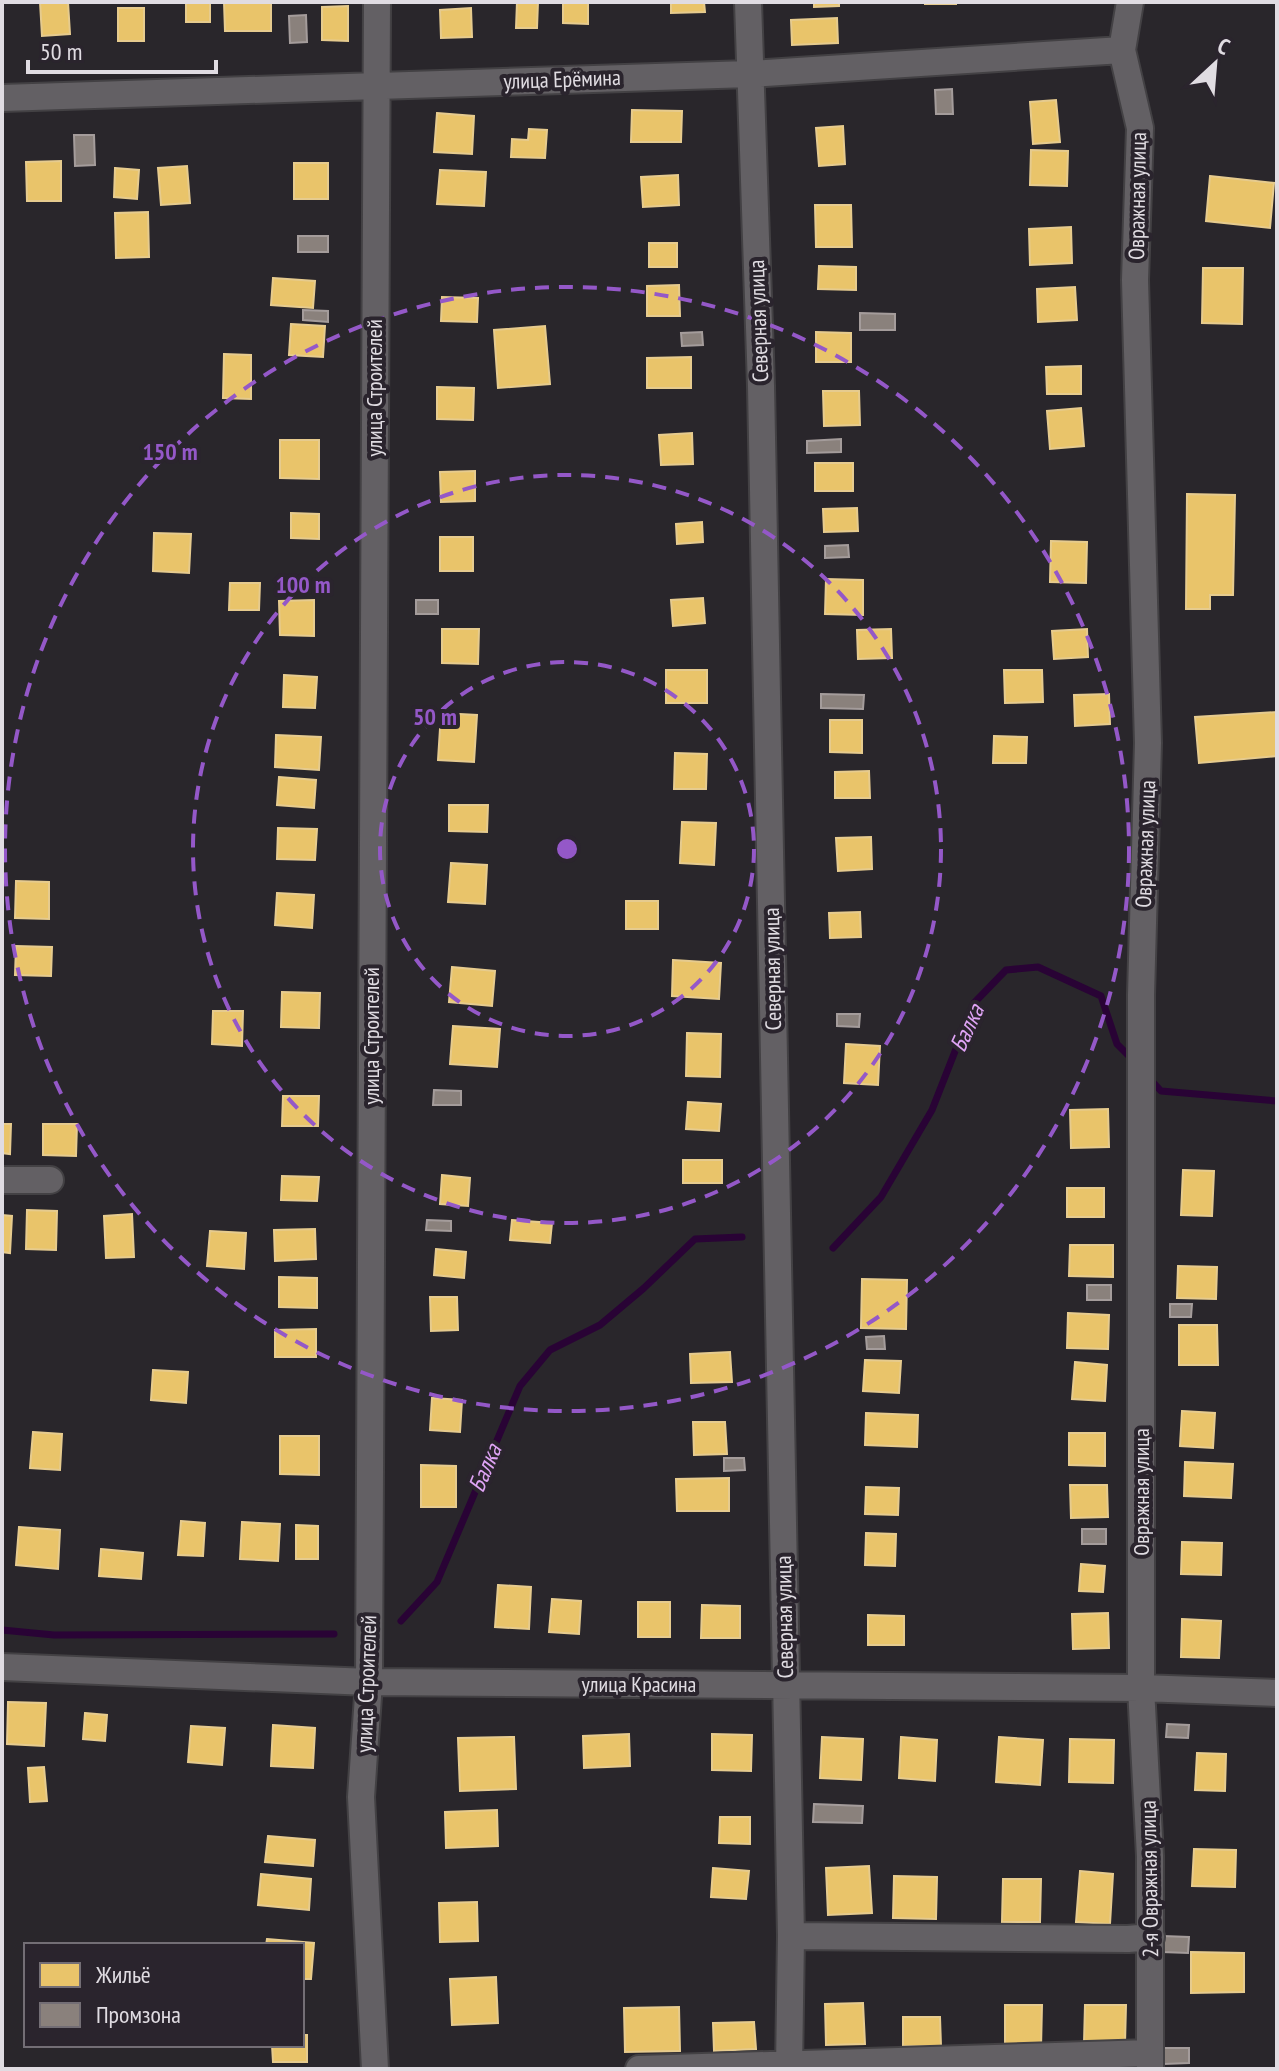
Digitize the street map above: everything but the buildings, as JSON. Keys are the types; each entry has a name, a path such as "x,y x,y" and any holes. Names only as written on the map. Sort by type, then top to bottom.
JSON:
{"street":[{"name":"улица Строителей","path":"375,2069 361,1797 369,1682 377,2"},
{"name":"Северная улица","path":"748,2 761,386 791,1936 789,2067"},
{"name":"Овражная улица","path":"1130,2 1122,50 1140,128 1135,280 1148,743 1141,995 1141,1688"},
{"name":"улица Ерёмина","path":"2,98 749,74 1122,50"},
{"path":"2,1180 50,1180"},
{"name":"улица Красина","path":"2,1667 369,1682 1141,1688 1277,1693"},
{"name":"2-я Овражная улица","path":"1141,1688 1150,1856 1150,2061"},
{"path":"791,1936 1151,1937"},
{"path":"639,2069 1150,2061"}],"waterway":[{"name":"Балка","path":"833,1248 881,1197 932,1110 974,1003 1006,970 1038,967 1101,996 1117,1044 1133,1060"},
{"name":"Балка","path":"1149,1078 1161,1091 1277,1101"},
{"name":"Балка","path":"401,1621 437,1582 520,1386 550,1350 600,1325 695,1239 742,1237"},
{"name":"Балка","path":"2,1630 54,1635 334,1634"}]}
